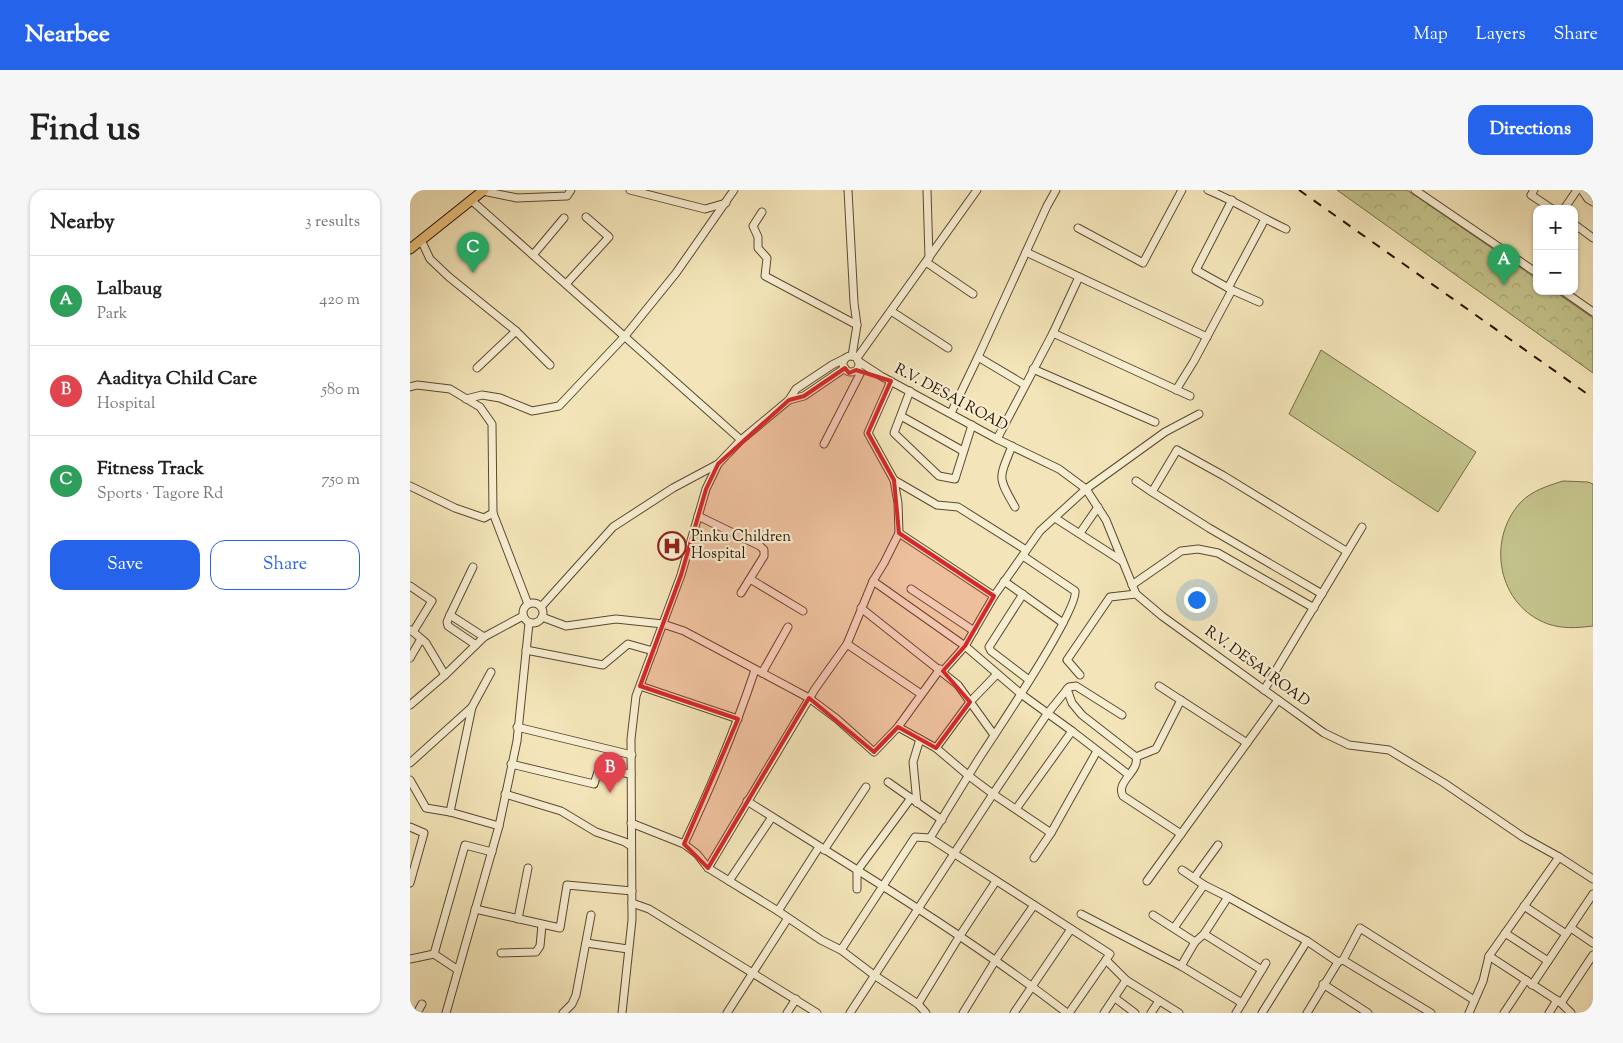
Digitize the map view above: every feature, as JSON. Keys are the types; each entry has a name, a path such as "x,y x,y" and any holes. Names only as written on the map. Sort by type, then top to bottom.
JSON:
{"main road":[{"path":"410,249 483,191"}],"street":[{"path":"483,191 516,198 550,193 567,196 571,190"},
{"path":"630,190 705,209 726,203"},
{"path":"466,399 482,395 500,398 532,410 559,406 625,336 676,273 734,190"},
{"path":"824,444 859,366 853,358 857,325 854,303 848,190"},
{"path":"927,190 927,260"},
{"path":"789,400 804,396 845,368 844,363 853,358 891,311 978,190"},
{"path":"951,412 1056,190"},
{"path":"1078,228 1143,264 1182,190"},
{"path":"1208,190 1232,200 1265,220 1286,229"},
{"path":"1415,190 1533,270"},
{"path":"1534,190 1531,195 1546,205"},
{"path":"1567,205 1578,190"},
{"path":"1582,190 1588,199 1593,202"},
{"path":"471,200 741,440"},
{"path":"1232,200 1196,270 1230,289 1260,302"},
{"path":"762,212 753,226 758,237 758,248 767,258 765,276 857,325"},
{"path":"566,284 609,237 586,217"},
{"path":"533,255 564,218"},
{"path":"1176,390 1207,337 1265,220"},
{"path":"1578,227 1593,238"},
{"path":"421,240 430,259 516,332 550,365"},
{"path":"1026,252 1207,337"},
{"path":"927,260 973,294"},
{"path":"997,439 1053,333 1079,277"},
{"path":"1569,295 1593,314"},
{"path":"891,311 948,348"},
{"path":"477,368 516,332"},
{"path":"1053,333 1190,396"},
{"path":"978,357 1024,385"},
{"path":"622,1013 632,920 631,740 636,696 681,574 706,489 718,464 741,440 789,400 796,389 832,365 853,358"},
{"name":"R.V. DESAI ROAD","path":"853,358 881,376 951,412 997,439 1059,470 1086,489 1106,520 1136,594 1162,616 1278,700 1334,739 1349,745 1389,750 1593,880"},
{"name":"R.V. DESAI ROAD","path":"845,368 851,371 881,376"},
{"path":"1033,369 1155,422"},
{"path":"708,868 810,698 847,644 860,608 898,533 898,503 894,480 868,434 891,381"},
{"path":"410,387 417,385 450,389 480,407 492,424 493,512 528,604"},
{"path":"910,391 894,433 939,476 955,479 972,425"},
{"path":"542,617 566,626 616,619 663,624 684,631 810,698 874,752 898,726 941,670 965,646 994,596 1040,532 1086,489 1165,432 1198,414"},
{"path":"901,416 963,451"},
{"path":"1012,446 1001,479 1003,487 1015,507"},
{"path":"1152,492 1177,450 1224,476 1346,551"},
{"path":"542,617 541,607 613,527 673,488 718,464"},
{"path":"894,480 937,505 958,508 1025,553 1075,591 1076,597 1021,694 930,838"},
{"path":"1136,481 1209,528 1322,594"},
{"path":"410,486 455,508 484,518 493,512"},
{"path":"1080,533 1098,507"},
{"path":"698,516 762,548 765,552 741,593"},
{"path":"1055,518 1123,561"},
{"path":"1264,690 1362,527"},
{"path":"898,533 994,596"},
{"path":"1132,585 1181,551 1198,549 1218,553 1314,608"},
{"path":"473,567 447,622 448,626 476,645"},
{"path":"750,579 803,612"},
{"path":"873,581 965,646 1021,694 1072,730 1129,776"},
{"path":"1004,581 1063,622"},
{"path":"410,586 432,601 412,631 426,643 445,675"},
{"path":"911,589 974,630"},
{"path":"1023,594 989,647 991,651 1029,680"},
{"path":"1080,675 1067,660 1104,605 1110,597 1136,594"},
{"path":"528,604 535,604 541,607"},
{"path":"446,1013 499,826 517,740 529,623 523,616 524,609 528,604"},
{"path":"860,608 958,685 994,735"},
{"path":"450,615 484,637"},
{"path":"411,703 445,675 484,637 523,616"},
{"path":"529,623 535,623 542,617"},
{"path":"684,844 713,783 759,672 788,627"},
{"path":"410,658 421,639"},
{"path":"526,650 603,665 628,644 653,651"},
{"path":"847,644 921,694"},
{"path":"450,812 472,707 491,672"},
{"path":"936,748 970,702 997,674"},
{"path":"640,686 738,720"},
{"path":"850,1013 993,794 1047,714 1067,690 1072,686 1076,686 1122,715"},
{"path":"1159,686 1247,743"},
{"path":"1067,690 1072,703 1082,715 1136,757"},
{"path":"1136,757 1156,749 1181,700"},
{"path":"1147,881 1278,700"},
{"path":"410,763 472,707"},
{"path":"898,726 936,748 993,794 1051,833"},
{"path":"517,727 632,755"},
{"path":"1016,809 1072,730"},
{"path":"918,803 913,762 920,740"},
{"path":"1034,858 1051,833 1096,751"},
{"path":"1136,757 1136,764 1121,788 1121,793 1180,834"},
{"path":"511,764 594,784 599,769 631,774"},
{"path":"410,780 426,808 450,812 499,826"},
{"path":"888,782 942,820"},
{"path":"778,911 866,787"},
{"path":"505,794 561,812 596,832 631,846"},
{"path":"857,889 857,871 911,798"},
{"path":"747,801 822,848 857,871 881,886 918,910 959,937 1068,1013 1110,954 930,838 915,836 881,886 842,950"},
{"path":"728,880 772,817"},
{"path":"631,823 684,844 697,854 708,868 822,940 842,950 874,975 918,1004 926,1013"},
{"path":"410,827 424,833 410,883"},
{"path":"434,954 466,845 492,852"},
{"path":"1194,878 1218,845"},
{"path":"1469,1013 1483,981 1489,956 1559,857"},
{"path":"518,919 528,868"},
{"path":"1182,870 1204,885 1307,941 1431,1013"},
{"path":"918,1004 996,881"},
{"path":"475,909 560,928 567,885 632,891"},
{"path":"1174,928 1204,885"},
{"path":"1504,1013 1548,961 1593,894"},
{"path":"1181,966 1195,942 1204,934 1228,897"},
{"path":"632,903 649,909 817,1013"},
{"path":"963,1013 995,961 1034,905"},
{"path":"1524,906 1593,943"},
{"path":"1081,914 1181,966 1242,1003"},
{"path":"563,1013 572,1004 576,995 591,915"},
{"path":"1153,915 1195,942"},
{"path":"727,1013 788,918"},
{"path":"501,953 536,952 540,946 542,924"},
{"path":"1307,1013 1323,984 1341,961 1360,928 1474,1000"},
{"path":"1014,1013 1071,929"},
{"path":"1505,933 1548,961"},
{"path":"1204,934 1264,966 1236,1013"},
{"path":"1262,1013 1307,941"},
{"path":"586,943 628,949"},
{"path":"410,959 434,954 458,970"},
{"path":"1549,1013 1593,955"},
{"path":"1489,956 1559,1002 1571,1013"},
{"path":"1106,960 1126,980 1179,1013"},
{"path":"1104,1013 1126,980"},
{"path":"1323,984 1368,1013"},
{"path":"1115,998 1135,1013"},
{"path":"787,1013 796,999"},
{"path":"1150,1013 1159,1001"},
{"path":"418,1013 422,1004"}],"highlighted area":[{"path":"845,368 849,373 856,370 891,381 868,433 894,480 899,533 994,596 965,646 943,671 970,702 936,748 898,727 874,752 809,698 708,868 684,844 738,719 640,686 681,575 706,489 718,464 789,400 804,396"}],"green space":[{"path":"1337,190 1407,190 1533,276 1533,295 1560,295 1593,318 1593,373"},
{"path":"1321,350 1476,452 1438,512 1289,414"},
{"path":"1563,481 1593,484 1593,626 1559,627 1548,624 1531,615 1518,603 1508,588 1502,571 1503,535 1509,518 1520,503 1529,495"}],"railway":[{"path":"1299,190 1593,398"}],"place":[{"name":"Fitness Track","path":"473,273"},
{"name":"Lalbaug","path":"1504,285"},
{"name":"Pinku Children Hospital","path":"672,546"},
{"name":"Aaditya Child Care","path":"610,793"}]}
